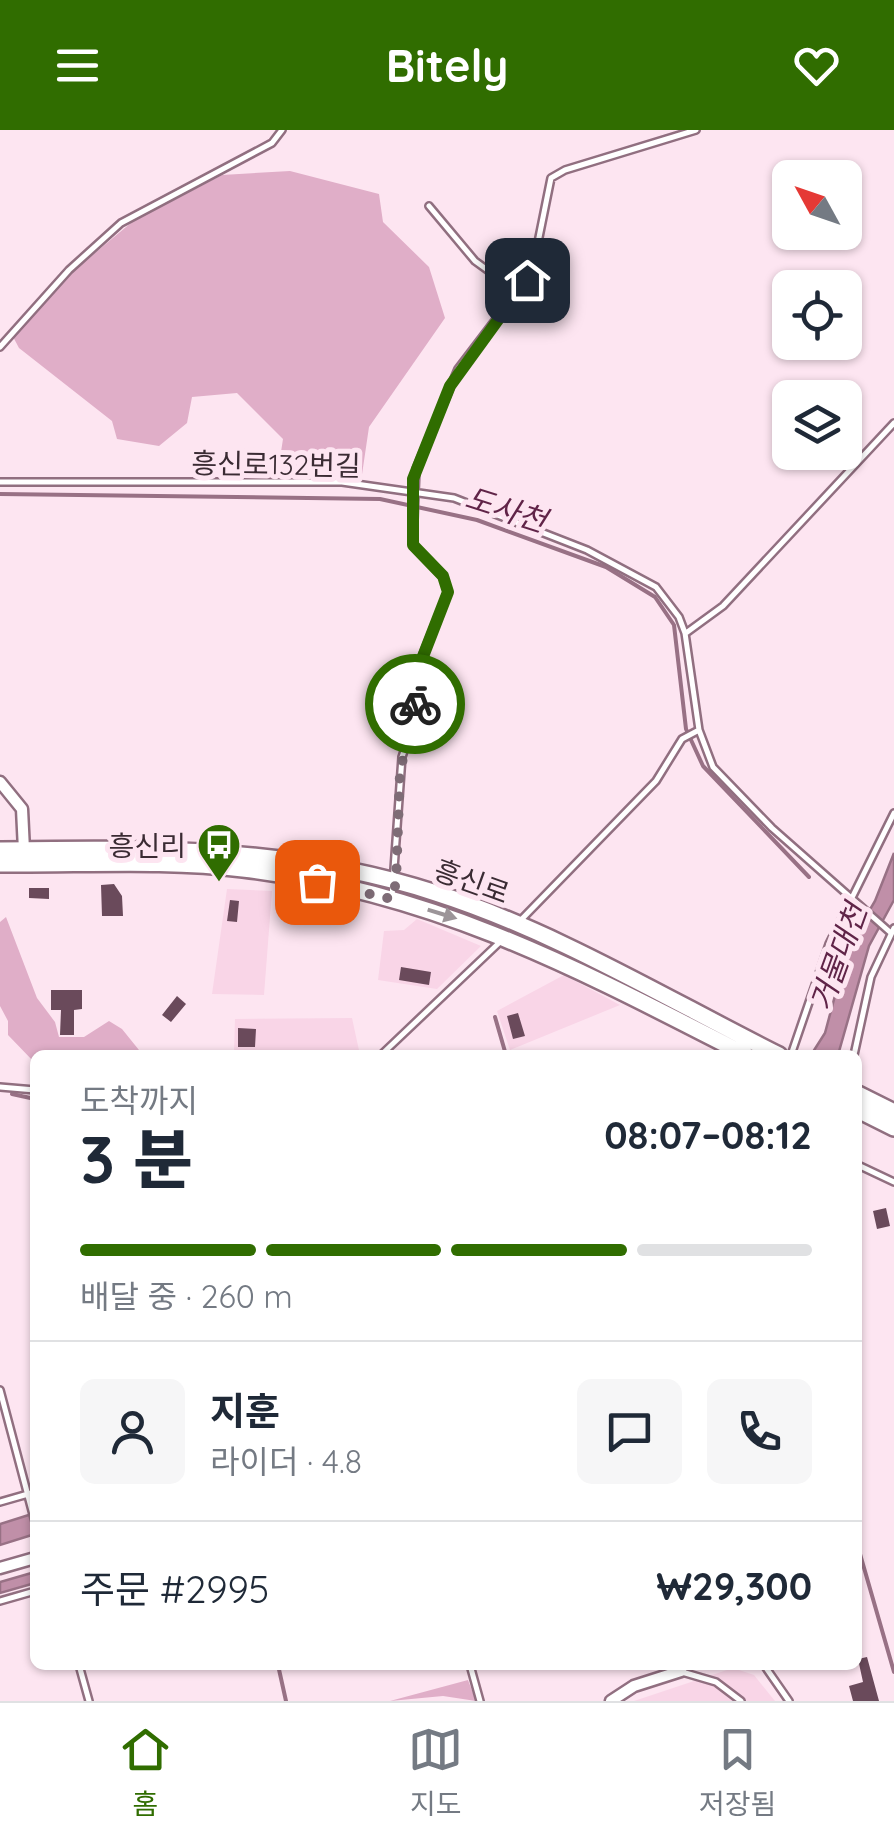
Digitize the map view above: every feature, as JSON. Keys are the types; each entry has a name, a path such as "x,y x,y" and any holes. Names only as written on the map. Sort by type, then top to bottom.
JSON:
{"main road":[{"name":"흥신로","path":"0,850 224,850 396,882 512,930 768,1050"},
{"name":"흥신로","path":"0,864 240,868 392,899 512,930 737,1050"},
{"path":"862,1105 894,1112"},
{"path":"862,1106 894,1128"}],"street":[{"path":"0,782 22,809 24,850"},
{"path":"0,1568 30,1559"},
{"path":"611,1701 634,1686 675,1670"}],"lane":[{"path":"0,347 69,270 121,223 272,143 282,130"},
{"path":"392,899 402,756 413,724 422,659 448,592 443,576 413,545 416,468 458,370 532,272 545,191 555,174 696,130"},
{"path":"429,206 475,261 518,292"},
{"path":"684,634 723,606 894,423"},
{"name":"흥신로132번길","path":"0,482 342,482 412,496 454,498 629,570 669,601 684,634 696,731 723,780 890,929"},
{"path":"386,1050 512,930 656,781 682,739 696,731"},
{"path":"793,1050 850,897 894,813"},
{"path":"855,1050 871,977 890,929"},
{"path":"0,1087 30,1090"},
{"path":"862,1168 894,1182"},
{"path":"0,1390 30,1505"},
{"path":"0,1502 30,1493"},
{"path":"0,1601 30,1592"},
{"path":"80,1670 89,1701"},
{"path":"471,1670 480,1701"},
{"path":"685,1670 716,1682 741,1701"},
{"path":"769,1670 789,1701"}],"shaded area":[{"path":"290,171 379,194 383,222 429,267 445,318 369,427 361,481 276,484 283,439 237,393 192,397 187,423 159,446 117,439 112,421 19,348 11,333 65,278 132,222 222,175"},
{"path":"894,853 894,900 869,946 839,1050 814,1050 825,1033 848,947 875,901"},
{"path":"227,889 272,891 264,995 212,994"},
{"path":"6,917 37,998 55,1022 59,1037 84,1037 109,1021 122,1029 139,1050 30,1050 30,1058 8,1035 8,1021 0,1006 0,922"},
{"path":"417,919 481,946 437,989 378,980 384,931 404,930"},
{"path":"564,975 620,1005 510,1050 497,1011"},
{"path":"352,1018 359,1050 234,1050 235,1019"},
{"path":"30,1515 30,1536 0,1545 0,1524"},
{"path":"30,1573 30,1584 0,1593 0,1582"},
{"path":"727,1670 739,1670 754,1675 775,1701 634,1701"},
{"path":"468,1680 476,1701 443,1696 390,1701"}],"building":[{"path":"114,884 122,896 123,916 102,916 101,885"},
{"path":"29,888 49,888 49,899 29,898"},
{"path":"230,900 239,901 237,922 227,921"},
{"path":"401,967 431,972 429,985 399,980"},
{"path":"51,990 82,990 82,1009 74,1010 74,1035 60,1035 61,1010 51,1010"},
{"path":"177,996 186,1004 171,1022 162,1015"},
{"path":"518,1013 525,1036 513,1039 507,1016"},
{"path":"238,1028 256,1029 255,1047 238,1047"},
{"path":"886,1208 890,1226 877,1229 873,1211"},
{"path":"867,1657 879,1701 853,1701 849,1686 863,1682 862,1658"}],"waterway":[{"name":"도사천","path":"0,494 380,499 477,520 606,567 655,597 674,625 686,729 703,766 809,877"},
{"path":"495,1017 505,1050"},
{"path":"12,1094 30,1098"},
{"path":"862,1561 894,1672"},
{"path":"279,1670 286,1701"}],"way so far":[{"path":"317,882 392,899 399,840 400,772 415,704"}],"place":[{"name":"흥신리","path":"219,883"}],"route":[{"path":"415,704 417,677 448,583 418,555 413,545 413,479 458,370 527,280"}],"water label":[{"name":"거물대천","path":"838,957"}]}
